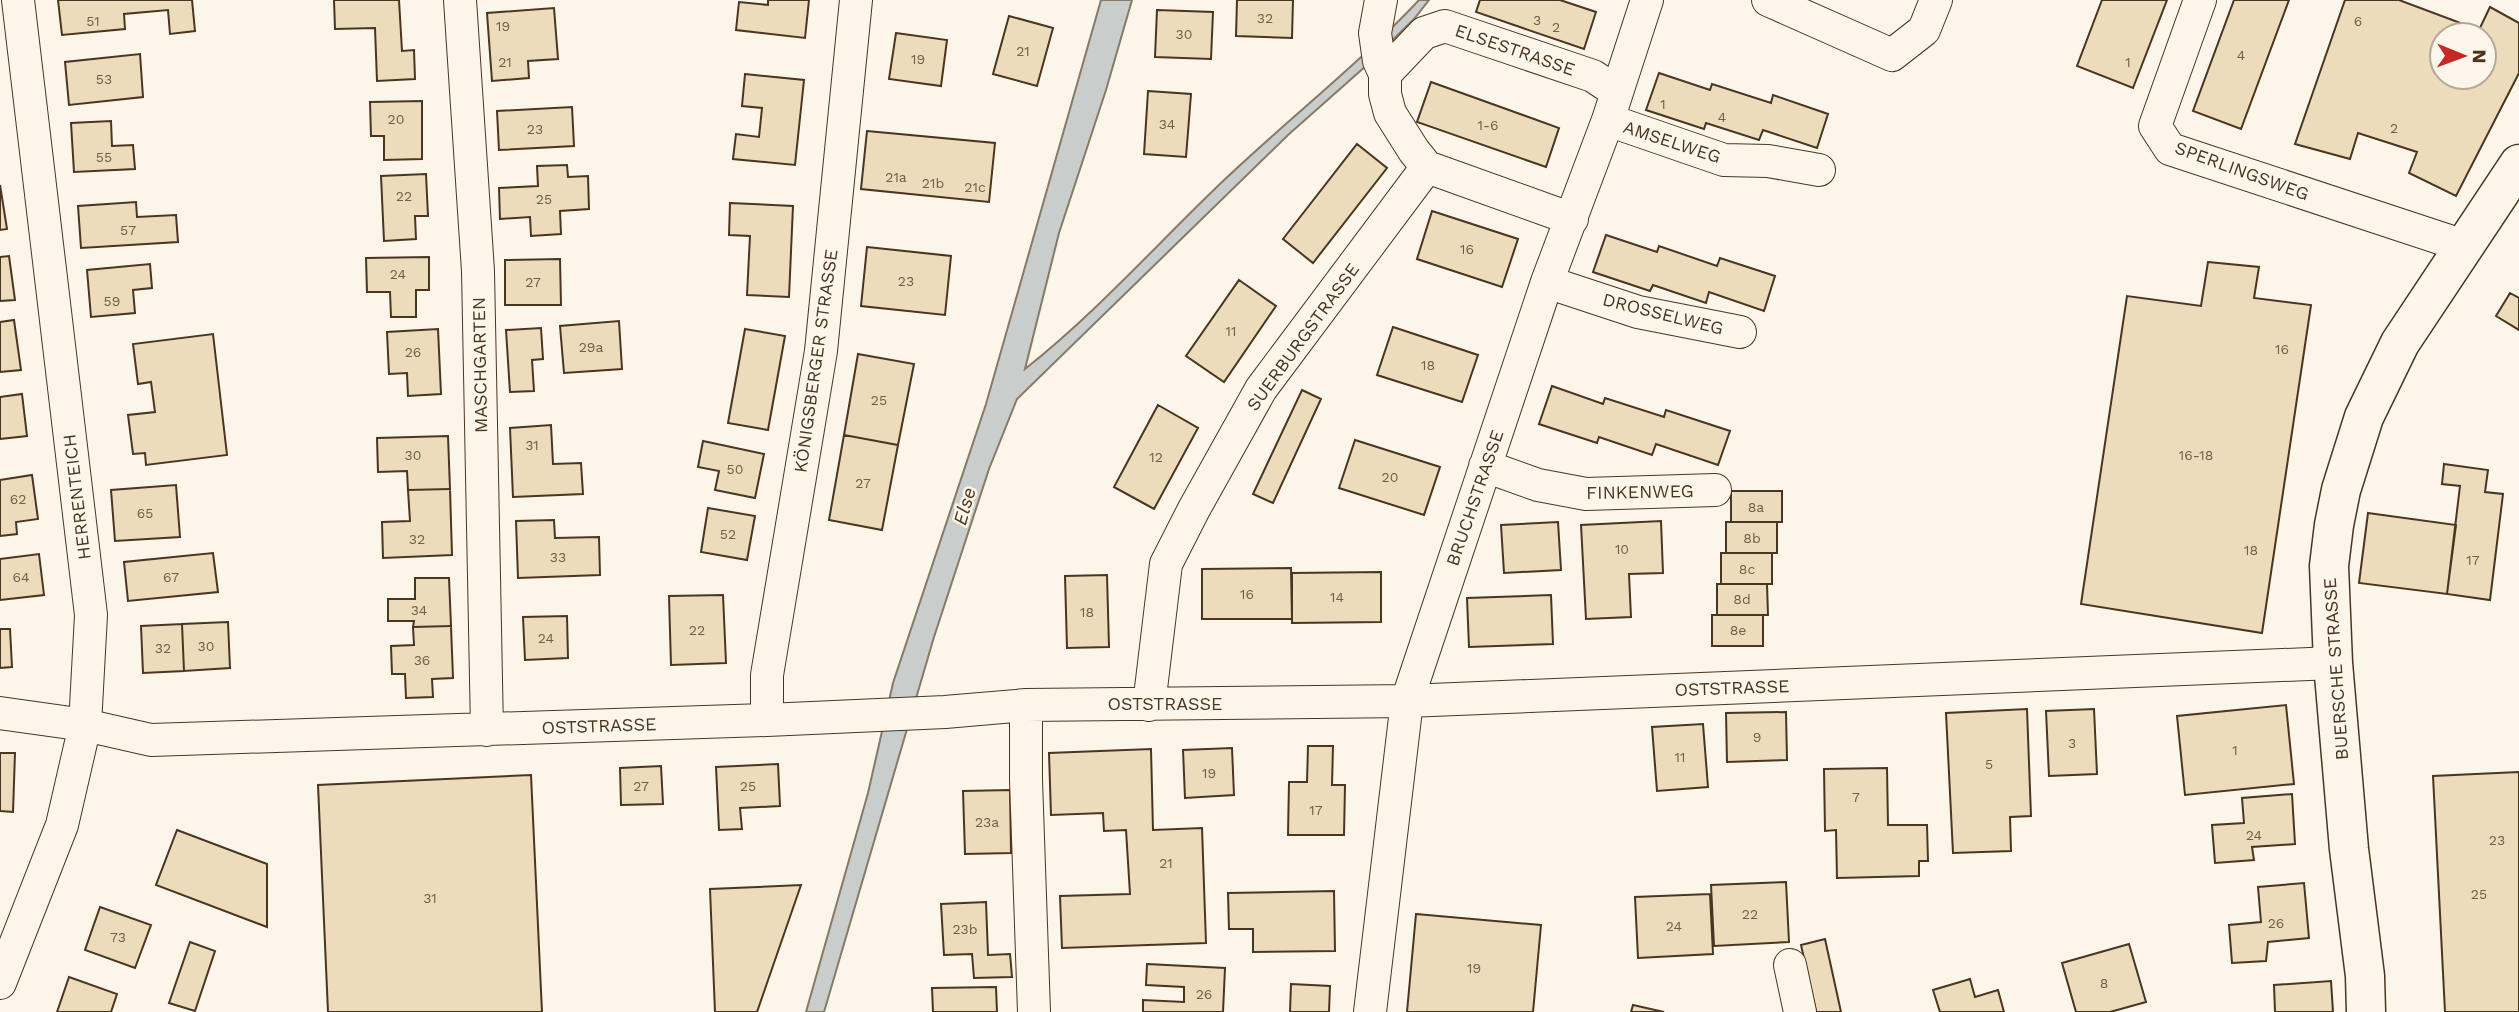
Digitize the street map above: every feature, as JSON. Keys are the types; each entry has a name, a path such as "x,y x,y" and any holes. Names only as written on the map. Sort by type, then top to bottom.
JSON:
{"main road":[{"name":"BUERSCHE STRASSE","path":"2366,1012 2365,976 2349,849 2333,663 2329,566 2334,525 2364,417 2400,343 2519,164"}],"street":[{"name":"HERRENTEICH","path":"0,983 62,825 85,725 92,615 10,32 18,0"},
{"name":"MASCHGARTEN","path":"460,0 478,271 487,730"},
{"name":"KÖNIGSBERGER STRASSE","path":"767,720 767,675 821,351 856,0"},
{"path":"1381,0 1380,56 1390,113 1427,167 1572,219"},
{"name":"BRUCHSTRASSE","path":"1370,1012 1406,701 1547,282 1613,106 1647,0"},
{"path":"1768,0 1892,55 1924,30 1936,0"},
{"name":"SPERLINGSWEG","path":"2200,0 2155,127 2170,149 2464,247"},
{"name":"ELSESTRASSE","path":"1380,56 1424,33 1445,26 1593,76 1613,106"},
{"name":"AMSELWEG","path":"1613,106 1724,160 1768,161 1819,170"},
{"name":"SUERBURGSTRASSE","path":"1149,705 1166,564 1261,390 1427,167"},
{"name":"DROSSELWEG","path":"1547,282 1638,312 1740,332"},
{"name":"FINKENWEG","path":"1485,466 1538,485 1586,494 1715,490"},
{"name":"OSTSTRASSE","path":"0,713 85,725 151,740 853,717 1026,705 1406,701 2333,663"},
{"path":"1026,705 1034,1012"},
{"path":"1790,965 1800,1012"}],"water":[{"name":"Else","path":"1101,0 1132,0 1059,233 1025,369 1077,325 1222,182 1372,47 1419,0 1429,0 1414,19 1367,65 1288,135 1017,399 989,469 934,637 824,1012 806,1012 868,793 893,683 986,404"}],"building":[{"path":"58,0 192,0 195,31 170,34 168,10 124,14 125,29 62,35"},
{"path":"334,0 399,0 402,51 414,50 415,79 377,81 375,28 335,29"},
{"path":"768,0 809,0 805,38 736,30 739,2 768,5"},
{"path":"1237,0 1293,0 1292,38 1236,36"},
{"path":"1480,0 1560,0 1596,12 1584,49 1476,12"},
{"path":"2102,0 2167,0 2133,88 2077,66"},
{"path":"2234,0 2289,0 2241,129 2193,111"},
{"path":"2345,0 2399,0 2455,21 2428,21 2428,91 2498,91 2498,21 2483,21 2490,7 2519,23 2519,73 2456,196 2409,173 2417,152 2358,133 2350,159 2295,144"},
{"path":"554,8 558,59 528,61 529,78 492,81 487,13"},
{"path":"1157,10 1213,12 1211,59 1155,57"},
{"path":"1009,16 1053,28 1037,86 993,74"},
{"path":"896,33 947,40 941,86 889,79"},
{"path":"140,54 143,97 69,105 65,62"},
{"path":"1659,73 1710,90 1712,84 1771,103 1773,95 1828,114 1817,148 1763,130 1759,140 1706,123 1704,129 1646,110"},
{"path":"745,74 804,80 795,165 733,159 736,134 759,137 762,108 742,106"},
{"path":"1431,82 1559,128 1546,167 1417,122"},
{"path":"1148,91 1191,94 1186,157 1144,154"},
{"path":"422,101 422,159 384,160 384,136 371,136 370,102"},
{"path":"572,107 574,146 499,150 497,111"},
{"path":"111,121 112,146 133,145 135,169 74,172 71,123"},
{"path":"867,131 995,143 989,202 861,189"},
{"path":"1357,144 1387,168 1313,263 1283,239"},
{"path":"567,165 568,177 588,176 589,209 560,211 561,234 531,236 530,217 500,219 499,188 538,186 537,166"},
{"path":"426,174 428,216 415,216 416,239 384,241 381,176"},
{"path":"0,185 7,229 0,230"},
{"path":"136,202 137,217 176,215 178,242 81,248 78,206"},
{"path":"730,203 793,206 789,297 747,295 750,236 729,235"},
{"path":"1432,211 1518,239 1502,287 1417,259"},
{"path":"1606,235 1657,252 1659,246 1717,266 1720,258 1775,276 1764,311 1709,292 1706,303 1653,285 1650,291 1593,272"},
{"path":"867,247 951,256 945,315 861,306"},
{"path":"9,256 15,300 0,301 0,257"},
{"path":"429,257 429,290 416,290 416,317 391,317 390,292 367,292 366,258"},
{"path":"560,259 561,305 505,305 505,260"},
{"path":"2208,262 2259,267 2254,298 2311,305 2262,633 2081,604 2127,296 2201,306"},
{"path":"150,264 152,288 133,290 135,313 91,317 87,270"},
{"path":"1239,280 1276,306 1224,382 1186,356"},
{"path":"2510,293 2519,298 2519,330 2496,316"},
{"path":"14,320 21,370 0,372 0,322"},
{"path":"619,321 622,369 564,373 560,326"},
{"path":"1393,327 1478,355 1462,402 1377,375"},
{"path":"541,328 543,359 532,360 534,391 510,392 506,330"},
{"path":"438,329 441,394 408,396 407,373 389,374 387,332"},
{"path":"745,329 785,336 768,430 728,423"},
{"path":"213,334 227,455 146,465 145,453 133,454 128,415 155,412 151,382 138,384 133,344"},
{"path":"858,354 914,364 898,445 844,435"},
{"path":"1552,386 1603,404 1605,398 1664,417 1666,410 1730,431 1718,465 1656,444 1652,455 1599,437 1597,443 1539,424"},
{"path":"1302,390 1321,399 1273,503 1253,494"},
{"path":"22,394 27,436 0,439 0,397"},
{"path":"1158,405 1198,428 1154,509 1114,487"},
{"path":"551,425 553,464 581,463 583,494 513,497 510,428"},
{"path":"844,435 898,445 882,530 829,520"},
{"path":"448,436 450,489 408,490 407,471 378,472 377,438"},
{"path":"1355,440 1440,467 1424,515 1339,488"},
{"path":"703,441 764,454 755,498 715,490 719,471 698,467"},
{"path":"2444,464 2488,470 2485,492 2503,494 2490,600 2447,594 2460,486 2442,484"},
{"path":"32,475 38,519 16,522 17,534 0,536 0,480"},
{"path":"176,485 180,537 115,541 111,490"},
{"path":"450,489 452,555 383,558 382,522 410,521 408,490"},
{"path":"1731,491 1782,491 1782,522 1731,522"},
{"path":"708,508 755,516 747,560 701,552"},
{"path":"2368,513 2456,525 2447,594 2359,583"},
{"path":"554,520 555,538 599,537 600,575 518,578 516,521"},
{"path":"1661,521 1663,573 1629,574 1631,617 1586,619 1581,525"},
{"path":"1558,522 1561,570 1504,573 1501,525"},
{"path":"1726,522 1777,522 1777,553 1726,553"},
{"path":"213,553 218,592 128,601 124,562"},
{"path":"1721,553 1772,553 1772,584 1721,584"},
{"path":"39,554 44,595 0,600 0,559"},
{"path":"1291,568 1292,619 1202,619 1202,569"},
{"path":"1381,572 1381,622 1292,623 1292,573"},
{"path":"1107,575 1109,647 1067,648 1065,576"},
{"path":"415,578 449,578 451,626 413,627 414,621 388,621 388,599 415,599"},
{"path":"1717,584 1767,584 1768,615 1717,615"},
{"path":"723,595 726,663 671,665 669,596"},
{"path":"1551,595 1553,644 1469,647 1467,598"},
{"path":"1712,615 1763,615 1763,646 1712,646"},
{"path":"567,616 568,658 525,660 523,617"},
{"path":"228,622 230,668 184,671 182,624"},
{"path":"182,624 184,671 143,673 141,626"},
{"path":"451,626 453,678 432,679 433,697 406,698 405,674 392,674 391,646 414,645 413,627"},
{"path":"0,629 10,629 12,667 0,668"},
{"path":"2286,705 2294,784 2185,795 2177,716"},
{"path":"2027,709 2031,816 2010,817 2011,851 1953,853 1946,713"},
{"path":"2094,709 2097,774 2049,776 2046,711"},
{"path":"1786,712 1787,760 1727,762 1726,713"},
{"path":"1703,724 1708,787 1657,791 1652,727"},
{"path":"1308,746 1333,746 1332,785 1345,785 1344,835 1288,835 1289,782 1307,782"},
{"path":"1232,748 1234,795 1185,798 1183,750"},
{"path":"1151,749 1153,830 1202,828 1206,943 1062,948 1060,896 1130,894 1126,830 1104,831 1103,813 1051,815 1049,753"},
{"path":"0,753 15,753 13,812 0,811"},
{"path":"778,764 780,806 740,808 742,829 719,830 716,767"},
{"path":"661,766 663,804 621,805 620,768"},
{"path":"1887,768 1888,825 1927,825 1928,861 1919,861 1919,876 1837,878 1836,830 1825,831 1824,769"},
{"path":"2519,772 2519,1012 2445,1012 2433,776"},
{"path":"531,775 542,1012 328,1012 318,785"},
{"path":"1010,790 1011,853 965,854 963,791"},
{"path":"2292,794 2295,844 2252,847 2254,860 2215,863 2212,825 2244,823 2242,798"},
{"path":"177,830 267,864 267,927 156,885"},
{"path":"1786,882 1789,942 1714,946 1711,885"},
{"path":"2304,883 2309,938 2268,942 2266,961 2232,963 2229,925 2261,922 2258,887"},
{"path":"801,885 757,1012 715,1012 710,889"},
{"path":"1334,891 1335,951 1253,952 1253,929 1229,929 1228,893"},
{"path":"1710,894 1713,954 1638,958 1635,897"},
{"path":"986,902 988,955 1010,954 1012,977 974,978 972,954 944,955 941,904"},
{"path":"100,907 151,925 135,968 85,950"},
{"path":"1416,914 1541,925 1533,1012 1407,1012"},
{"path":"1825,939 1841,1012 1816,1012 1801,945"},
{"path":"190,942 215,951 195,1011 169,1003"},
{"path":"2129,944 2146,1002 2110,1012 2076,1012 2062,963"},
{"path":"1147,964 1225,968 1223,1012 1143,1012 1143,1000 1184,1002 1184,987 1146,985"},
{"path":"69,977 117,994 111,1012 57,1012"},
{"path":"1970,979 1975,997 1998,990 2004,1012 1940,1012 1933,990"},
{"path":"2331,981 2333,1012 2275,1012 2274,985"},
{"path":"1291,984 1330,986 1329,1012 1290,1012"},
{"path":"996,987 997,1012 933,1012 932,988"},
{"path":"1633,1005 1664,1012 1631,1012"}]}
